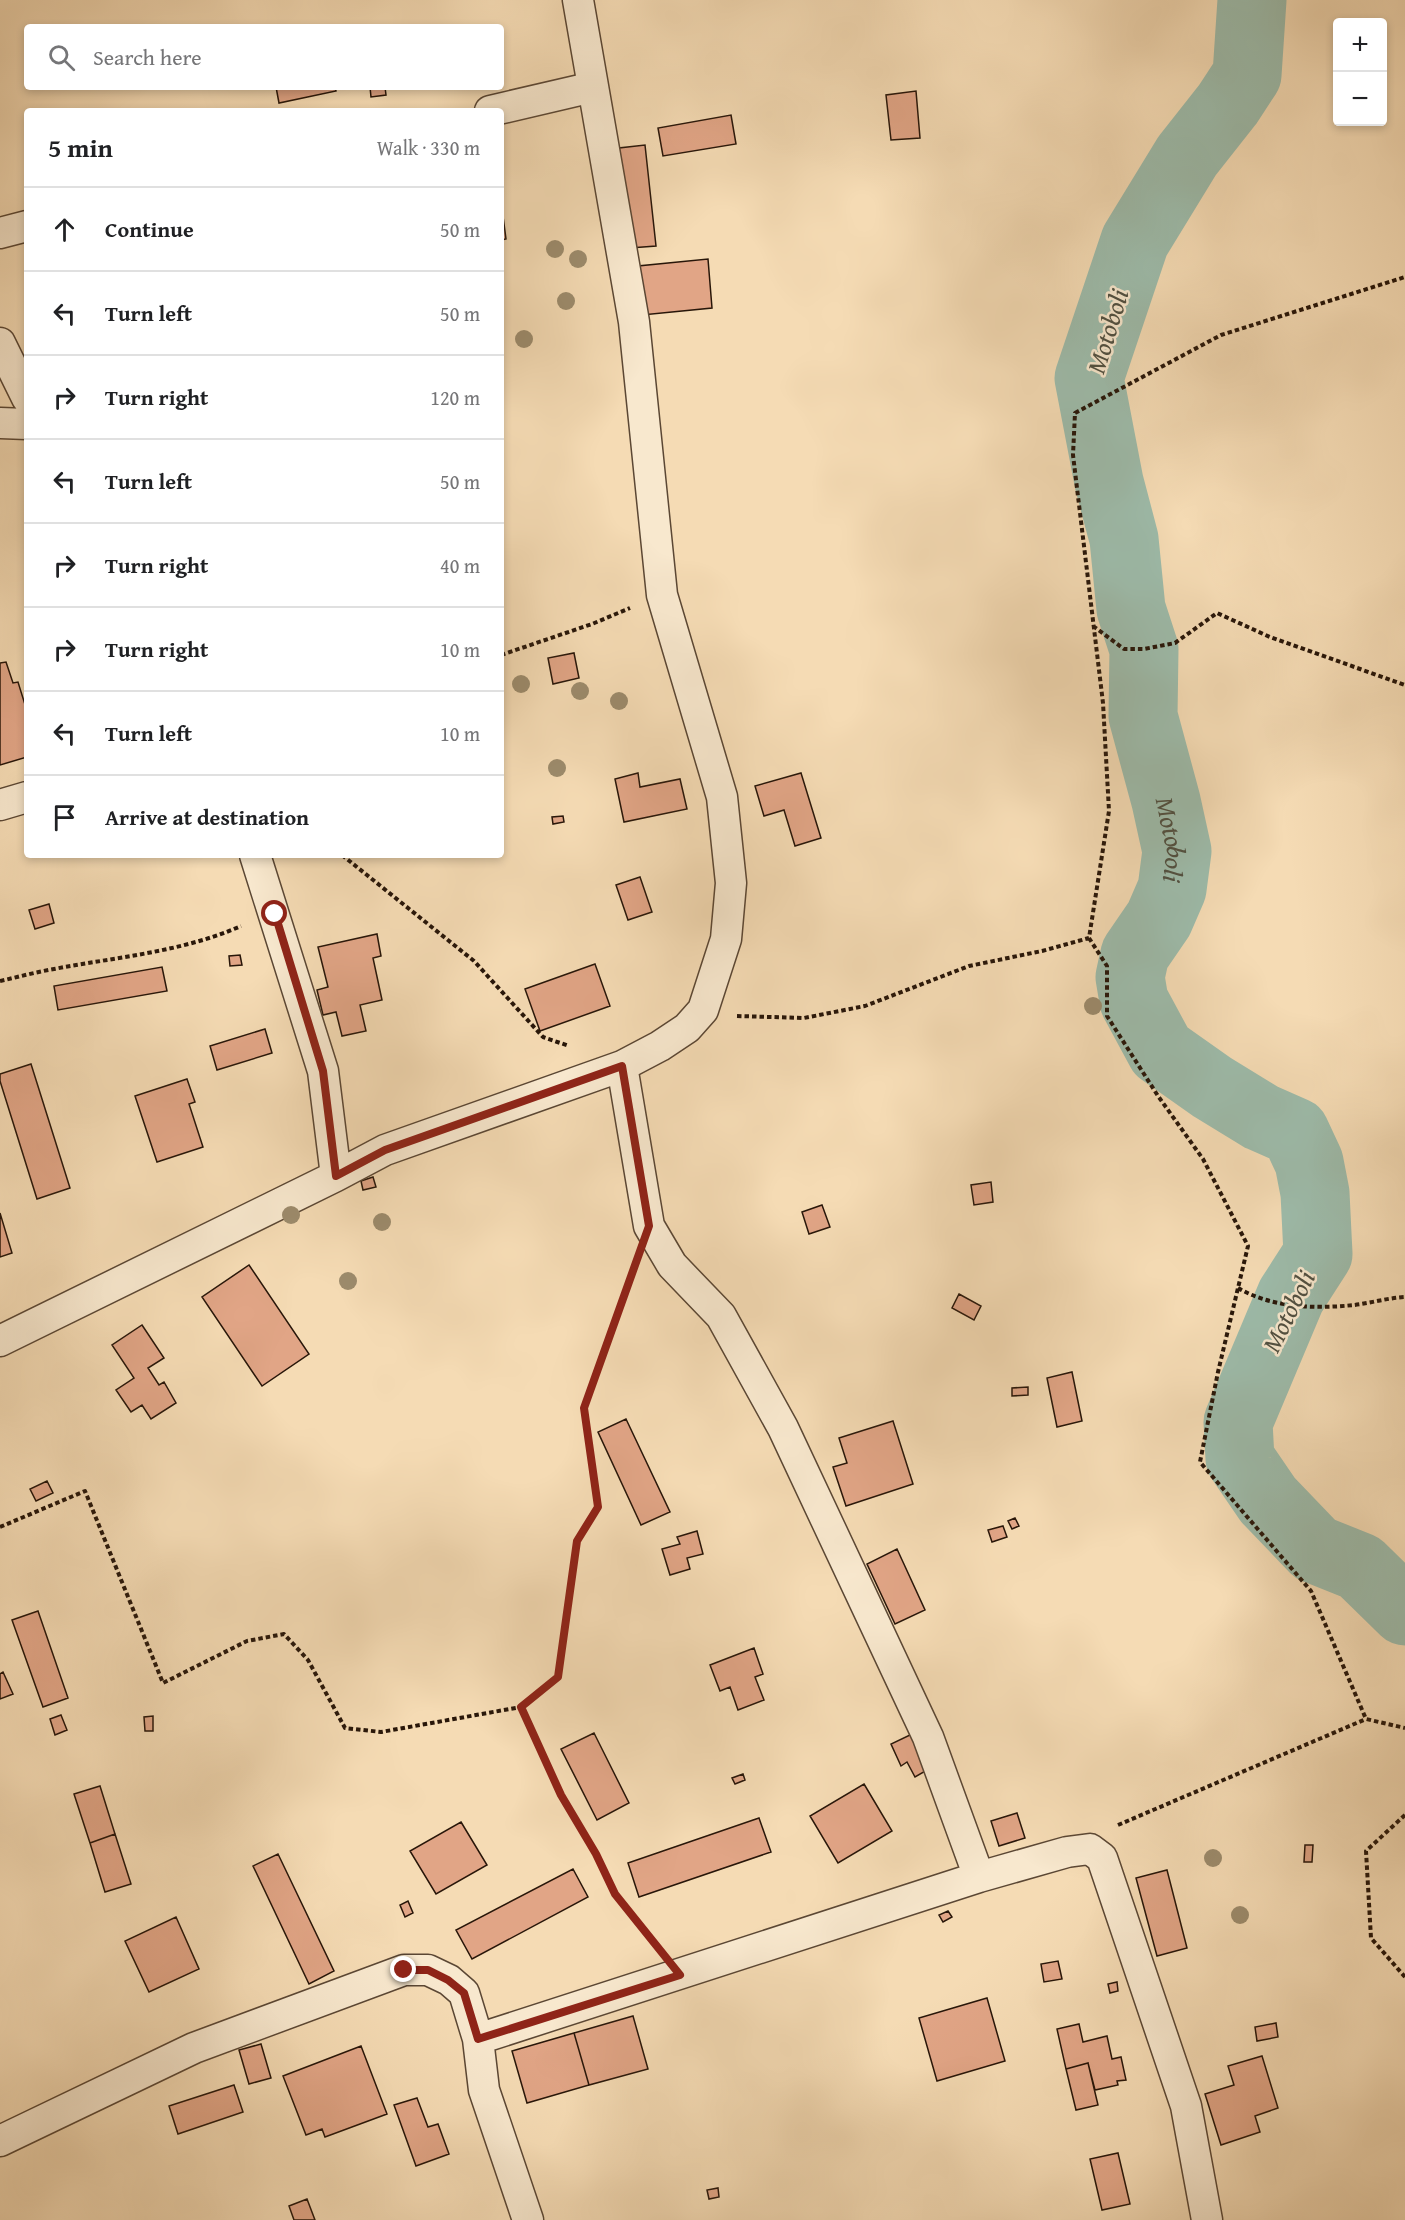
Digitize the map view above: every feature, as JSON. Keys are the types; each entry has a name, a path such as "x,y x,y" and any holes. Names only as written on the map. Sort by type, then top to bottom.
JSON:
{"street":[{"path":"0,1341 385,1150 622,1066 660,1046 687,1028 703,1010 726,939 731,884 722,797 662,595 634,322 578,0"},
{"path":"503,108 593,87"},
{"path":"0,233 24,227"},
{"path":"0,342 24,392"},
{"path":"0,423 24,424"},
{"path":"0,805 24,798"},
{"path":"256,858 323,1071 336,1176"},
{"path":"622,1066 649,1226 672,1265 721,1316 783,1428 928,1737 979,1877"},
{"path":"478,2039 979,1877 1067,1852 1090,1849 1102,1858 1186,2106 1207,2220"},
{"path":"0,2141 194,2048 404,1970 428,1970 448,1980 464,1993 478,2039 484,2090 528,2220"}],"path":[{"path":"1366,1719 1311,1591 1200,1462 1218,1372 1248,1246 1203,1160 1158,1096 1107,1016 1107,966 1089,938 1109,811 1103,703 1073,455 1075,413 1221,335 1405,277"},
{"path":"504,654 592,624 662,595"},
{"path":"1093,626 1124,649 1144,649 1175,644 1217,613 1270,637 1405,685"},
{"path":"346,858 474,961 543,1037 573,1047"},
{"path":"0,981 52,969 144,954 213,938 275,914"},
{"path":"703,1010 739,1017 804,1018 865,1006 969,966 1042,951 1089,938"},
{"path":"0,1527 85,1491 163,1683 247,1641 284,1634 308,1660 345,1728 381,1732 521,1707 558,1677 577,1541 598,1507 584,1408 649,1226"},
{"path":"1239,1288 1250,1295 1287,1305 1301,1306 1353,1305 1405,1297"},
{"path":"521,1707 561,1795 596,1854 615,1894 680,1975"},
{"path":"1090,1849 1100,1833 1366,1719 1405,1728"},
{"path":"1405,1815 1366,1851 1371,1938 1405,1977"}],"building":[{"path":"277,90 336,91 279,103"},
{"path":"370,90 385,90 386,95 371,97"},
{"path":"916,91 920,138 891,140 886,95"},
{"path":"731,115 736,144 663,156 658,128"},
{"path":"645,145 656,246 630,248 619,148"},
{"path":"708,259 712,308 642,315 638,266"},
{"path":"574,653 579,678 553,684 548,658"},
{"path":"6,662 13,683 18,682 24,701 24,758 0,765 0,663"},
{"path":"638,773 640,787 680,779 687,809 624,822 615,779"},
{"path":"801,773 821,838 795,846 784,810 764,816 755,786"},
{"path":"563,816 564,822 553,824 552,817"},
{"path":"640,877 652,912 628,920 616,885"},
{"path":"49,904 54,923 35,929 29,910"},
{"path":"377,934 381,956 373,958 382,1000 360,1005 366,1031 342,1036 336,1012 323,1015 317,990 328,987 318,947"},
{"path":"240,955 242,965 230,966 229,956"},
{"path":"595,964 610,1006 540,1031 525,989"},
{"path":"162,967 167,991 58,1010 54,986"},
{"path":"265,1029 272,1053 217,1070 210,1046"},
{"path":"31,1064 70,1188 37,1199 0,1081 0,1074"},
{"path":"187,1079 195,1102 189,1104 203,1147 157,1162 135,1096"},
{"path":"373,1177 376,1187 363,1190 361,1181"},
{"path":"991,1182 993,1202 974,1205 971,1185"},
{"path":"822,1205 830,1227 809,1234 802,1212"},
{"path":"0,1213 12,1253 0,1257"},
{"path":"249,1265 309,1354 262,1386 202,1297"},
{"path":"959,1294 981,1306 974,1320 952,1308"},
{"path":"142,1325 164,1358 148,1368 159,1385 164,1382 176,1403 151,1419 142,1405 131,1412 116,1390 134,1378 112,1345"},
{"path":"1072,1372 1082,1421 1057,1427 1047,1378"},
{"path":"1028,1387 1028,1395 1012,1396 1012,1388"},
{"path":"626,1419 670,1512 641,1525 598,1432"},
{"path":"893,1421 913,1484 846,1506 833,1467 847,1463 839,1438"},
{"path":"47,1481 53,1493 36,1501 30,1489"},
{"path":"1015,1518 1019,1526 1012,1529 1008,1521"},
{"path":"1003,1526 1007,1537 992,1542 988,1530"},
{"path":"697,1531 703,1554 687,1558 690,1569 670,1575 662,1549 680,1544 677,1537"},
{"path":"897,1549 925,1610 895,1624 867,1564"},
{"path":"38,1611 68,1698 43,1707 12,1620"},
{"path":"754,1648 763,1674 755,1677 764,1700 738,1710 730,1687 720,1691 710,1665"},
{"path":"3,1672 13,1694 0,1699 0,1674"},
{"path":"61,1715 67,1730 55,1735 50,1719"},
{"path":"153,1716 153,1731 145,1731 144,1717"},
{"path":"594,1733 629,1803 597,1820 561,1749"},
{"path":"912,1734 929,1769 915,1777 907,1762 901,1766 891,1744"},
{"path":"743,1774 745,1780 735,1784 732,1778"},
{"path":"864,1784 892,1831 838,1863 810,1816"},
{"path":"100,1786 115,1834 90,1843 74,1794"},
{"path":"1017,1813 1025,1838 999,1846 991,1821"},
{"path":"759,1818 771,1852 639,1897 628,1863"},
{"path":"461,1822 487,1865 436,1894 410,1851"},
{"path":"115,1834 131,1884 105,1892 90,1843"},
{"path":"1305,1845 1313,1845 1312,1862 1304,1862"},
{"path":"278,1854 334,1971 309,1984 253,1866"},
{"path":"573,1869 588,1897 472,1959 456,1930"},
{"path":"1167,1870 1187,1948 1157,1956 1136,1878"},
{"path":"408,1901 413,1913 405,1917 400,1905"},
{"path":"948,1911 952,1917 943,1922 939,1915"},
{"path":"176,1917 199,1969 149,1992 125,1941"},
{"path":"1058,1961 1062,1979 1044,1982 1041,1964"},
{"path":"1117,1982 1118,1991 1110,1993 1108,1984"},
{"path":"987,1998 1005,2061 937,2081 919,2018"},
{"path":"633,2016 648,2069 589,2085 574,2033"},
{"path":"1276,2023 1278,2037 1257,2041 1255,2027"},
{"path":"1079,2024 1083,2042 1107,2036 1112,2059 1121,2057 1126,2080 1117,2081 1118,2085 1095,2090 1088,2063 1066,2069 1057,2029"},
{"path":"574,2033 589,2085 527,2103 512,2051"},
{"path":"261,2044 271,2078 249,2084 239,2050"},
{"path":"361,2046 387,2114 325,2137 322,2129 306,2135 283,2076"},
{"path":"1262,2056 1278,2108 1255,2116 1260,2132 1221,2145 1205,2094 1234,2085 1228,2066"},
{"path":"1088,2063 1098,2105 1076,2110 1066,2069"},
{"path":"234,2085 243,2112 178,2134 169,2106"},
{"path":"417,2098 428,2127 438,2124 449,2154 416,2166 394,2105"},
{"path":"1118,2153 1130,2204 1102,2210 1090,2159"},
{"path":"718,2188 719,2197 709,2199 707,2190"},
{"path":"307,2199 315,2220 294,2220 289,2206"}],"waterway":[{"name":"Motoboli","path":"1252,0 1247,75 1228,104 1187,156 1135,241 1089,378 1109,482 1124,539 1131,609 1144,649 1143,716 1177,851 1172,889 1159,919 1135,954 1130,977 1134,1001 1161,1051 1212,1087 1261,1117 1295,1132 1309,1162 1315,1193 1318,1254 1291,1296 1238,1422 1240,1459 1268,1500 1315,1549 1360,1567 1405,1611"}],"route":[{"path":"275,914 323,1071 336,1176 385,1150 622,1066 649,1226 584,1408 598,1507 577,1541 558,1677 521,1707 561,1795 596,1854 615,1894 680,1975 478,2039 464,1993 448,1980 428,1970 404,1970"}]}
